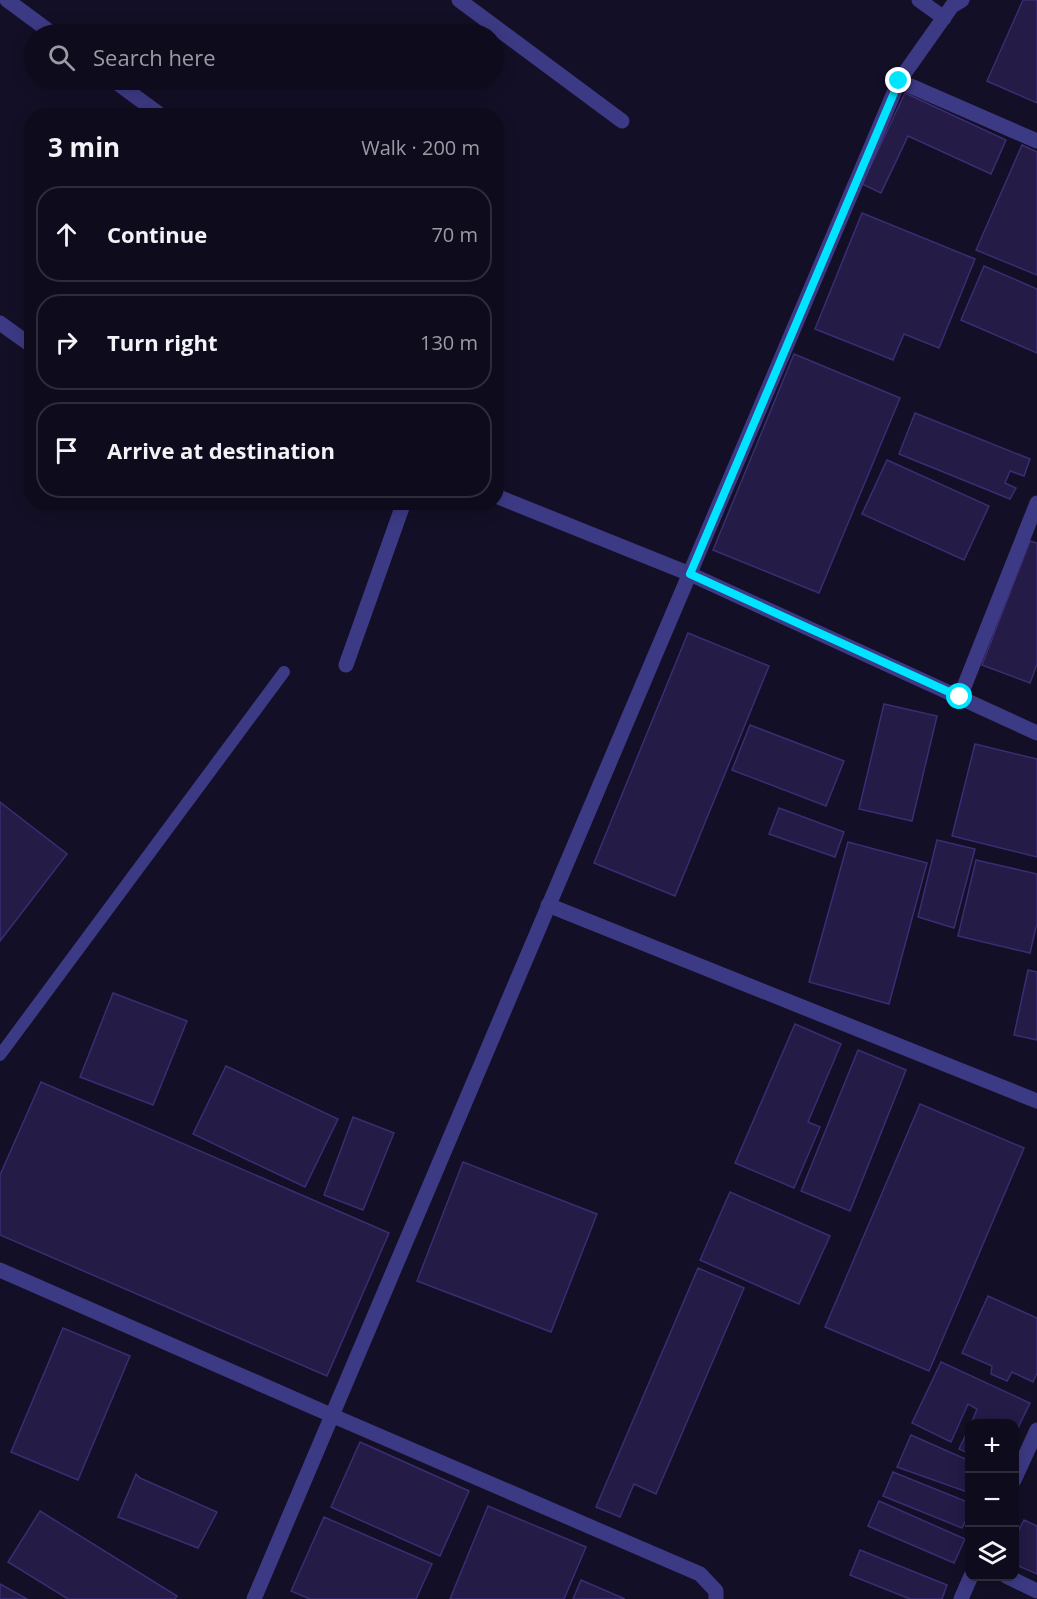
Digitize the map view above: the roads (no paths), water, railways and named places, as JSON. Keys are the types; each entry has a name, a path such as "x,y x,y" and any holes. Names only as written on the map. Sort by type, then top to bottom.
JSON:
{"street":[{"path":"7,0 39,24"},
{"path":"459,0 491,24"},
{"path":"919,0 944,18"},
{"path":"254,1599 899,81 952,6 962,0"},
{"path":"504,33 622,121"},
{"path":"899,81 1037,141"},
{"path":"127,90 151,108"},
{"path":"0,323 24,340"},
{"path":"504,499 690,574 1037,733"},
{"path":"960,697 1037,503"},
{"path":"346,665 401,510"},
{"path":"548,905 1037,1101"},
{"path":"0,1270 700,1574 716,1591 716,1599"},
{"path":"1017,1473 1037,1430"},
{"path":"961,1599 969,1581"},
{"path":"1016,1581 1037,1591"}],"lane":[{"path":"0,1055 284,672"}]}
